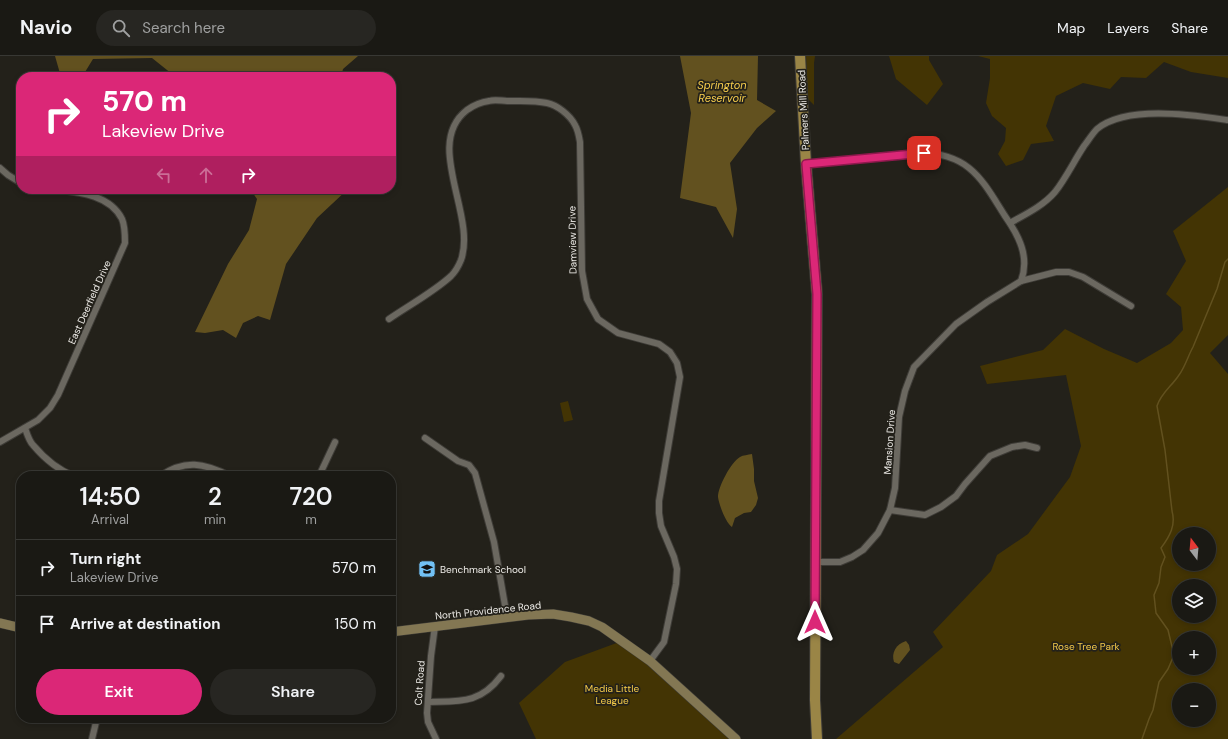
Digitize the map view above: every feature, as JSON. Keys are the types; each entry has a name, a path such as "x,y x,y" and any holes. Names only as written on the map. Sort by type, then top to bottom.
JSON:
{"main road":[{"name":"Palmers Mill Road","path":"800,56 806,164 817,294 815,714 817,739"},
{"name":"North Providence Road","path":"396,631 528,615 553,614 589,621 602,627 650,661 736,739"},
{"path":"0,622 16,627"}],"street":[{"name":"Damview Drive","path":"389,319 452,275 461,262 465,245 463,223 450,160 449,148 450,140 457,120 474,105 490,100 540,102 551,104 569,117 575,125 580,142 582,271 587,299 598,319 618,333 659,344 670,352 677,363 680,377 659,502 661,526 674,557 677,569 676,584 664,642 650,661"},
{"path":"1010,223 1042,205 1054,193 1089,139 1096,130 1109,121 1127,116 1157,114 1183,115 1227,120"},
{"path":"806,164 924,153 946,156 959,161 968,167 980,179 1010,223 1024,255 1024,271 1020,281"},
{"path":"0,168 16,180"},
{"name":"East Deerfield Drive","path":"0,442 38,420 50,408 58,395 125,244 125,232 122,219 113,208 100,199 88,194"},
{"name":"Mansion Drive","path":"816,562 840,562 852,557 863,550 878,533 890,510 895,488 899,417 904,391 914,367 956,324 1020,281 1056,272 1070,272 1083,277 1131,306"},
{"path":"25,428 32,445 62,471"},
{"path":"425,438 458,461 469,465 475,473 494,542 507,617"},
{"path":"321,471 335,442"},
{"path":"890,510 925,515 941,507 956,496 990,456 1012,447 1025,445 1037,448"},
{"path":"169,471 177,467 194,464 207,466 218,471"},
{"name":"Colt Road","path":"435,626 431,656 427,713 428,722 436,739"},
{"path":"428,702 467,700 480,695 494,685 501,676"},
{"path":"92,739 96,723"}],"green space":[{"path":"806,56 815,56 814,105 808,99"},
{"path":"889,56 929,56 929,60 943,84 927,105 896,79"},
{"path":"978,56 1228,56 1228,78 1191,72 1164,62 1146,78 1121,77 1110,89 1083,83 1056,96 1046,126 1054,141 1031,144 1023,160 1006,166 998,154 1005,141 1006,128 992,116 986,103 990,78 990,59"},
{"name":"Rose Tree Park","path":"1228,187 1228,335 1210,353 1228,374 1228,739 836,739 943,647 933,632 991,571 997,555 1028,534 1070,477 1081,446 1066,375 987,384 980,366 1043,350 1065,329 1104,349 1137,363 1171,343 1183,330 1181,307 1166,294 1186,261 1173,231"},
{"path":"568,401 573,420 564,422 560,403"},
{"name":"Media Little League","path":"622,641 730,739 536,739 519,703 565,662"}],"water":[{"path":"55,56 358,56 343,69 342,72 170,72 152,58 93,59 85,72 60,72"},
{"name":"Springton Reservoir","path":"680,56 758,56 757,100 776,111 757,128 730,163 737,209 733,238 716,207 680,198 691,113"},
{"path":"254,194 343,194 317,218 286,264 270,320 258,316 243,323 236,338 223,330 205,333 195,332 228,264 249,230 257,199"},
{"path":"752,454 754,481 758,498 756,505 751,512 744,513 735,518 732,527 727,522 721,509 718,497 720,487 736,460 741,456"},
{"path":"906,641 910,650 899,664 894,662 893,655 895,649 899,644"}],"waterway":[{"path":"1142,739 1153,710 1159,682 1168,669 1174,655 1168,630 1156,613 1154,595 1159,583 1161,567 1165,557 1161,548 1173,526 1165,450 1157,406 1161,397 1185,365 1217,289 1225,262 1228,259"}],"place":[{"name":"Benchmark School","path":"427,569"}],"route":[{"path":"815,622 817,294 806,164 924,153"}]}
